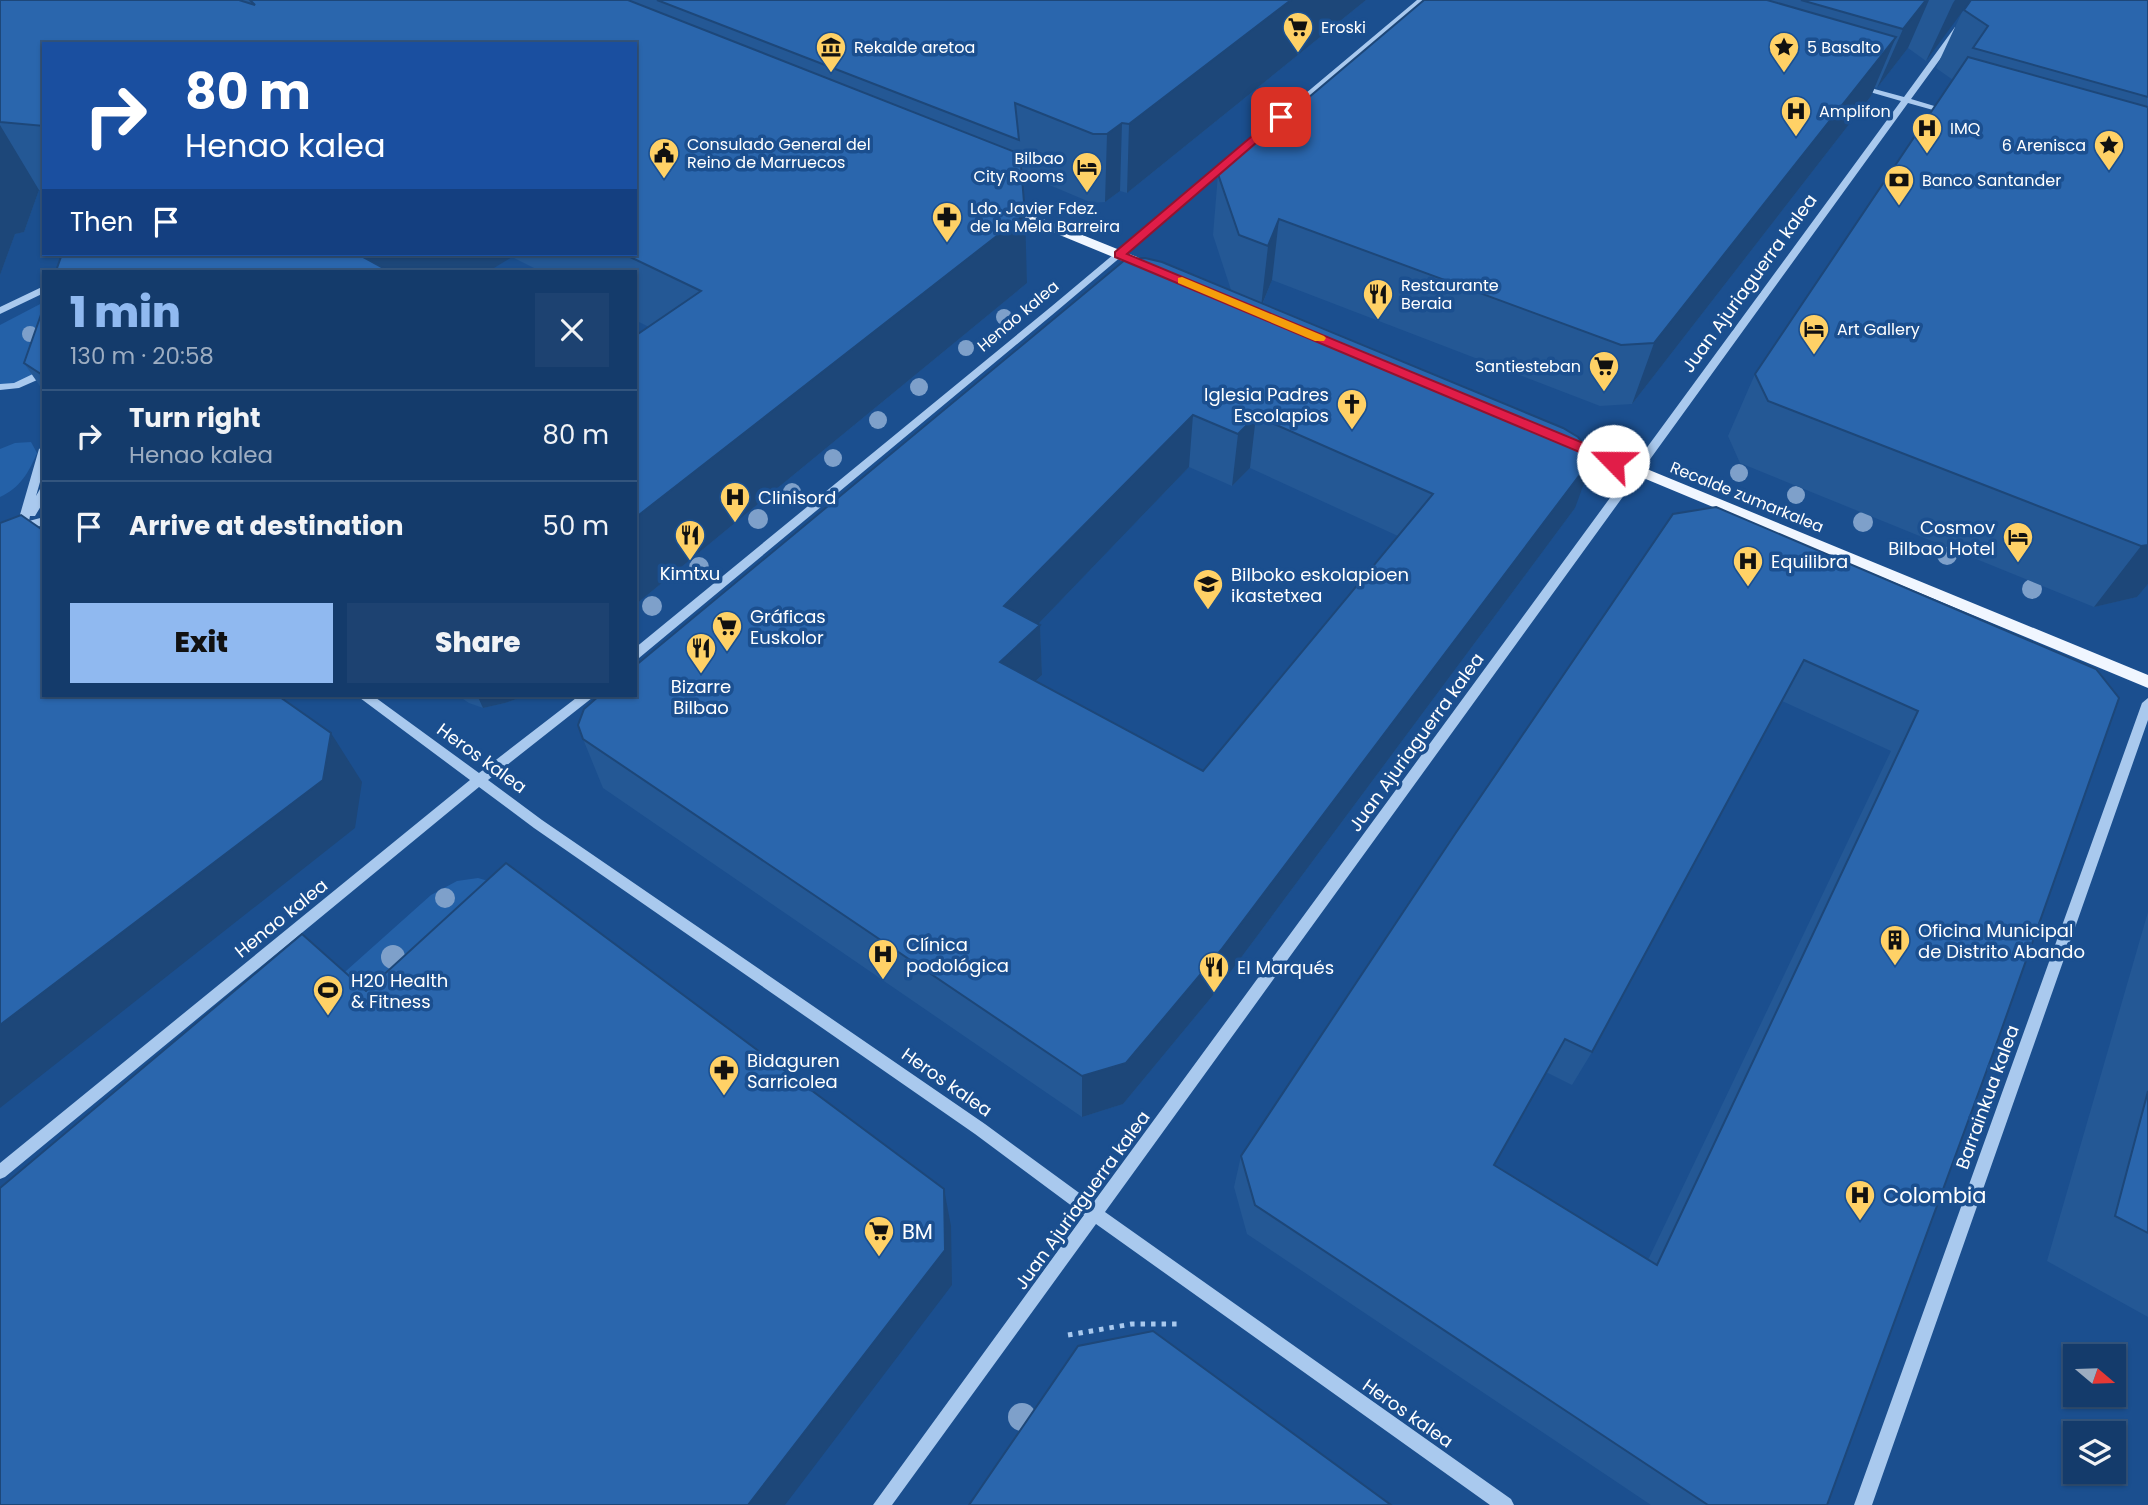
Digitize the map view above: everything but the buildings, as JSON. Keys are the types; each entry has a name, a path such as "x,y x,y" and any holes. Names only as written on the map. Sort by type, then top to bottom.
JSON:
{"main road":[{"path":"995,204 1166,274"},
{"name":"Recalde zumarkalea","path":"1555,437 2148,682"}],"street":[{"name":"Henao kalea","path":"637,653 1421,0"},
{"name":"Juan Ajuriaguerra kalea","path":"882,1505 1096,1215 1962,22"},
{"path":"1853,84 1956,116"},
{"path":"0,311 42,290"},
{"path":"0,387 16,386 42,371"},
{"path":"22,527 42,456"},
{"path":"0,542 22,527 42,495"},
{"path":"0,529 42,522"},
{"name":"Heros kalea","path":"367,697 479,780 980,1129 1096,1215 1505,1505"},
{"name":"Henao kalea","path":"0,1172 479,780 585,697"},
{"name":"Barrainkua kalea","path":"1863,1505 2148,703"}],"path":[{"path":"1068,1335 1132,1324 1176,1323 1188,1331"}],"shaded area":[{"path":"42,303 41,374 16,386 0,387 0,325"},
{"path":"31,442 37,453 31,467 18,484 0,497 0,449 15,443"},
{"path":"478,878 495,883 399,1034 337,979 431,895 457,881"}],"slow traffic":[{"path":"1182,281 1320,338"}],"place":[{"name":"Eroski","path":"1298,54"},
{"name":"Rekalde aretoa","path":"831,74"},
{"name":"5 Basalto","path":"1784,74"},
{"name":"Amplifon","path":"1796,138"},
{"name":"IMQ","path":"1927,155"},
{"name":"6 Arenisca","path":"2109,172"},
{"name":"Consulado General del Reino de Marruecos","path":"664,180"},
{"name":"Bilbao City Rooms","path":"1087,194"},
{"name":"Banco Santander","path":"1899,207"},
{"name":"Ldo. Javier Fdez. de la Mela Barreira","path":"947,244"},
{"name":"Restaurante Beraia","path":"1378,321"},
{"name":"Art Gallery","path":"1814,356"},
{"name":"Santiesteban","path":"1604,393"},
{"name":"Iglesia Padres Escolapios","path":"1352,431"},
{"name":"Clinisord","path":"735,524"},
{"name":"Kimtxu","path":"690,562"},
{"name":"Cosmov Bilbao Hotel","path":"2018,564"},
{"name":"Equilibra","path":"1748,588"},
{"name":"Bilboko eskolapioen ikastetxea","path":"1208,611"},
{"name":"Gráficas Euskolor","path":"727,653"},
{"name":"Bizarre Bilbao","path":"701,675"},
{"name":"Oficina Municipal de Distrito Abando","path":"1895,967"},
{"name":"Clínica podológica","path":"883,981"},
{"name":"El Marqués","path":"1214,994"},
{"name":"H20 Health & Fitness","path":"328,1017"},
{"name":"Bidaguren Sarricolea","path":"724,1097"},
{"name":"Colombia","path":"1860,1222"},
{"name":"BM","path":"879,1258"}],"route":[{"path":"1281,117 1119,254 1613,461"}]}
